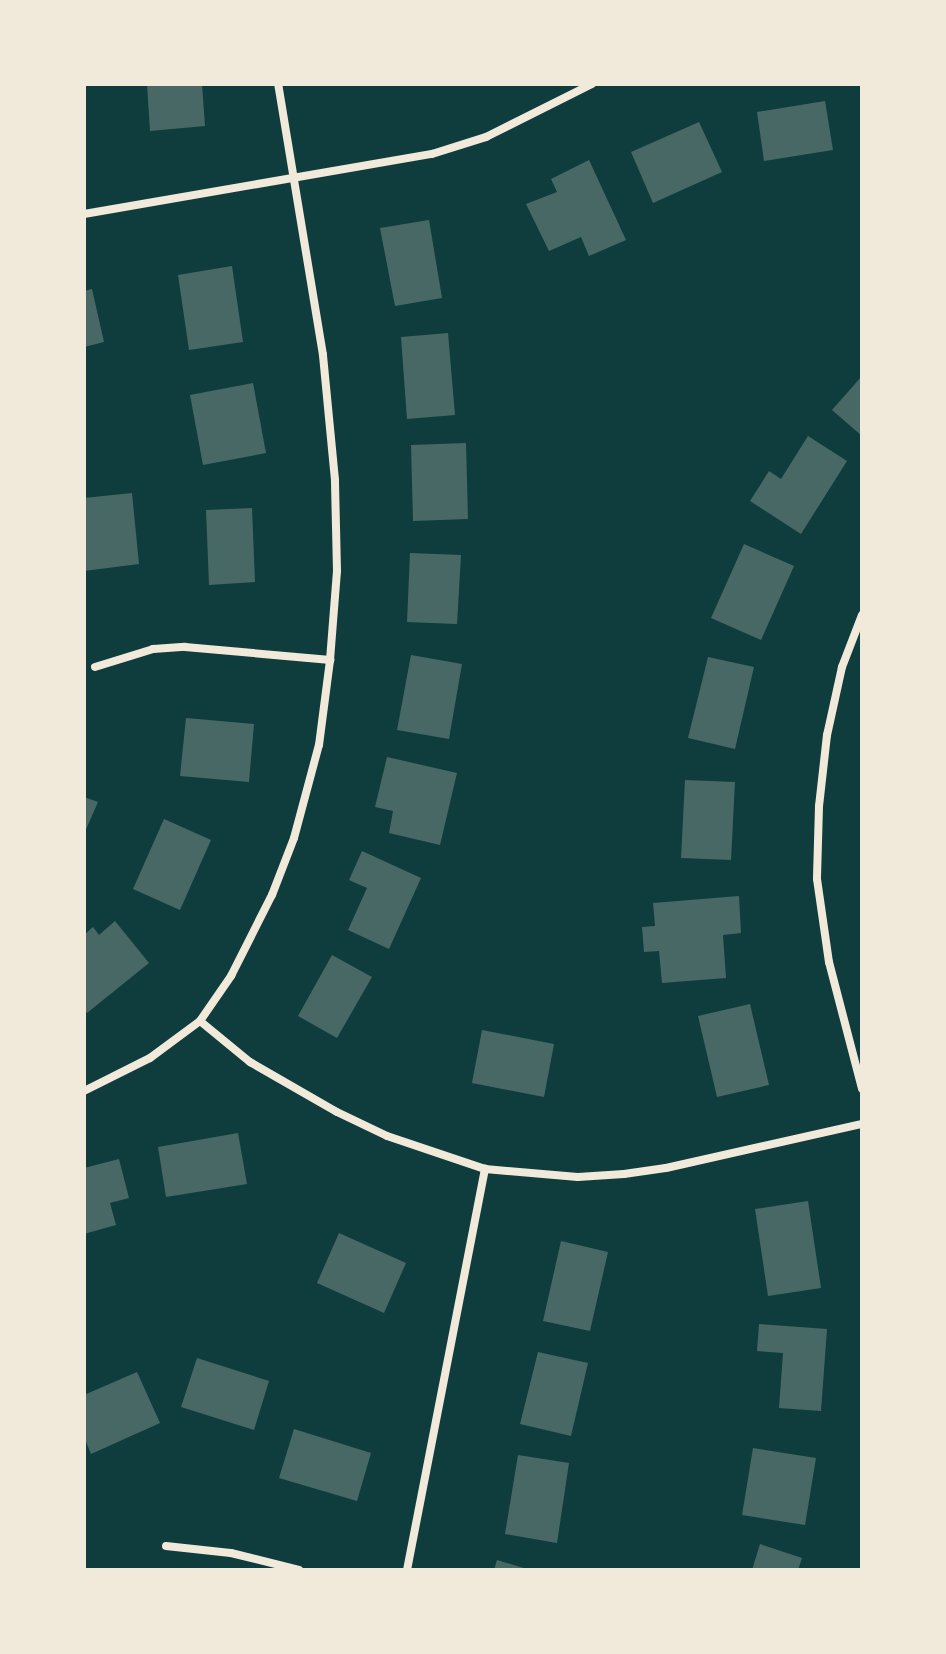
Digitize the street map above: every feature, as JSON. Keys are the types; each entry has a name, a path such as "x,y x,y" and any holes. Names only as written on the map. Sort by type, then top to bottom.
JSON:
{"street":[{"path":"84,1091 150,1058 200,1021 252,937 294,838 319,745 337,571 335,480 323,355 278,84"},
{"path":"84,214 432,154 486,137 592,84"},
{"path":"862,615 842,667 827,735 819,806 817,879 829,962 862,1089"},
{"path":"95,667 153,649 185,647 330,660"},
{"path":"200,1021 250,1062 337,1112 387,1136 485,1169 578,1177 624,1174 666,1168 862,1124"},
{"path":"407,1570 485,1169"},
{"path":"166,1546 231,1553 299,1570"}],"building":[{"path":"147,84 202,84 205,126 150,131"},
{"path":"825,101 833,150 764,161 757,112"},
{"path":"699,122 722,172 653,203 631,152"},
{"path":"589,160 626,240 589,256 581,237 549,251 526,204 557,192 551,179"},
{"path":"429,220 442,298 395,306 380,228"},
{"path":"232,266 243,342 189,350 178,275"},
{"path":"92,289 104,342 84,347 84,291"},
{"path":"448,333 455,415 407,419 401,337"},
{"path":"862,376 862,436 832,410"},
{"path":"253,383 266,453 203,465 190,395"},
{"path":"808,436 847,461 801,534 750,501 769,471 781,479"},
{"path":"466,443 468,519 413,521 411,445"},
{"path":"132,493 139,564 84,571 84,498"},
{"path":"252,508 255,582 209,585 206,510"},
{"path":"744,544 794,566 761,640 711,618"},
{"path":"410,553 461,555 457,624 407,622"},
{"path":"411,655 462,664 449,739 397,730"},
{"path":"708,657 754,667 735,749 688,738"},
{"path":"186,718 254,724 249,782 180,776"},
{"path":"387,757 457,773 440,845 389,833 393,811 375,807"},
{"path":"685,780 735,782 731,860 681,858"},
{"path":"84,797 98,802 84,834"},
{"path":"164,819 211,840 180,910 133,889"},
{"path":"362,851 421,878 389,949 348,930 367,888 349,880"},
{"path":"739,896 741,933 723,935 726,978 662,983 659,951 644,952 642,927 655,926 653,903"},
{"path":"115,921 149,963 87,1013 84,1009 84,935 93,927 99,935"},
{"path":"332,955 372,977 337,1038 298,1016"},
{"path":"750,1004 769,1085 717,1097 698,1016"},
{"path":"482,1030 554,1044 544,1097 472,1083"},
{"path":"238,1133 247,1184 166,1197 158,1147"},
{"path":"119,1159 129,1198 110,1203 116,1225 84,1234 84,1168"},
{"path":"808,1201 821,1288 768,1296 755,1209"},
{"path":"339,1233 406,1263 384,1313 317,1283"},
{"path":"561,1241 608,1252 590,1331 543,1321"},
{"path":"759,1324 827,1329 821,1411 779,1408 783,1353 757,1351"},
{"path":"538,1352 588,1363 571,1436 520,1424"},
{"path":"197,1358 269,1381 254,1430 181,1407"},
{"path":"137,1372 160,1423 91,1454 84,1437 84,1395"},
{"path":"294,1429 371,1453 357,1501 279,1478"},
{"path":"753,1448 816,1458 805,1525 742,1515"},
{"path":"518,1455 569,1463 557,1543 505,1534"},
{"path":"760,1544 802,1558 798,1570 752,1570"},
{"path":"497,1560 527,1569 527,1570 494,1570"}]}
